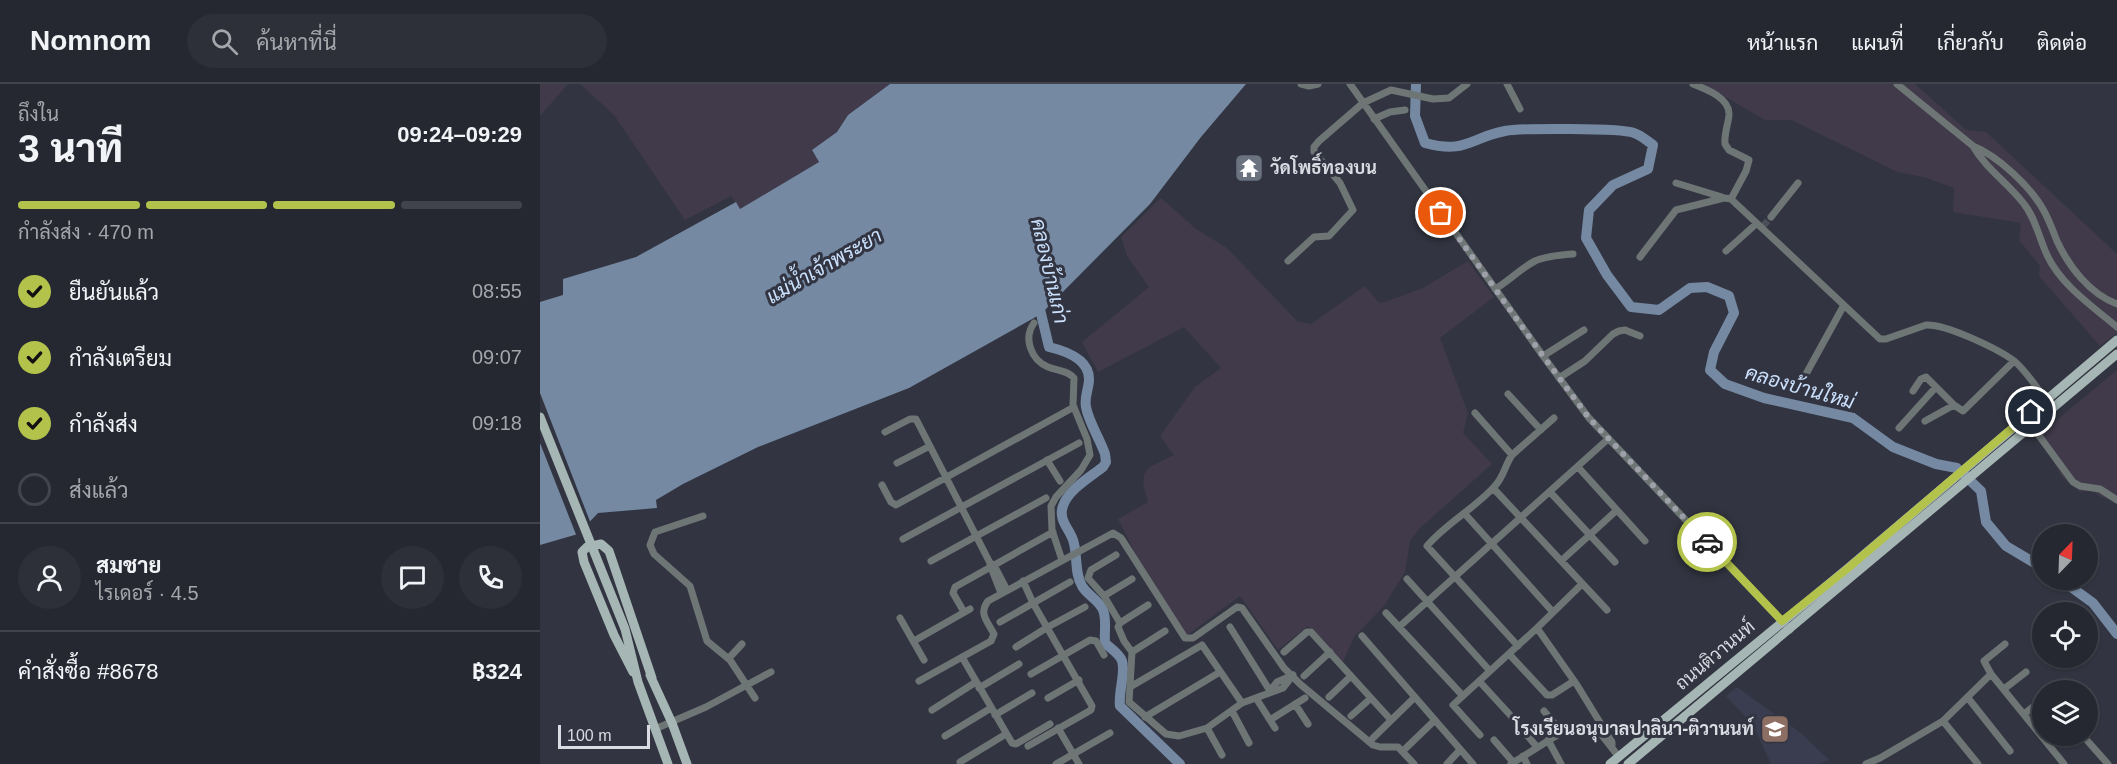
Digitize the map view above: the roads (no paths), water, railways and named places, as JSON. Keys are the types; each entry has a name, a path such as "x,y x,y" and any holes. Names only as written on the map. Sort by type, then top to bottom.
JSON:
{"main road":[{"name":"ถนนติวานนท์","path":"1977,466 2046,400 2117,340"},
{"name":"ถนนติวานนท์","path":"1610,764 1782,621 1977,466 2032,426 2117,354"},
{"path":"540,417 625,629 652,678 687,764"},
{"name":"ถนนติวานนท์","path":"1628,764 1790,630 1949,489"},
{"path":"638,682 614,635 584,562 582,552 587,547 601,544 609,551 652,678"},
{"path":"625,629 638,682 668,764"}],"street":[{"path":"1301,84 1309,86 1318,84"},
{"path":"1350,84 1543,356 1608,439 1790,630"},
{"path":"1288,261 1314,237 1329,236 1352,212 1353,207 1340,183 1314,152 1318,141 1363,103 1391,90 1426,98 1449,98 1467,84"},
{"path":"1507,84 1519,106"},
{"path":"1640,257 1676,210 1728,199 1746,171 1749,160 1729,150 1725,144 1728,106 1724,100 1693,84"},
{"path":"1897,84 1972,146 1981,161 2025,205 2054,267 2066,283 2117,327"},
{"path":"1374,119 1390,112 1406,110"},
{"path":"1972,146 1987,151 2035,198 2066,257 2094,292 2103,299 2117,304"},
{"path":"1676,183 1728,199 1760,226 1880,339 1932,325 1961,334 2014,361 2046,400"},
{"path":"1771,218 1798,183"},
{"path":"1726,251 1760,226"},
{"path":"1495,289 1508,282 1534,261 1559,255 1573,255"},
{"path":"2086,300 2094,292"},
{"path":"1806,374 1844,305"},
{"path":"1034,323 1028,334 1029,343 1036,358 1047,367 1069,372 1074,378 1074,407 1087,439 1090,455 1081,470 1056,497 1051,506 1053,532 1063,560"},
{"path":"1543,356 1584,330"},
{"path":"1559,378 1585,361 1613,334 1625,330 1640,336"},
{"path":"1913,391 1924,377 1963,411 2014,361"},
{"path":"1899,428 1936,387"},
{"path":"1508,394 1540,430"},
{"path":"1925,421 1954,405"},
{"path":"882,485 891,502 896,505 1074,407"},
{"path":"1475,413 1512,455"},
{"path":"885,432 913,418 916,419 1004,592"},
{"path":"1518,646 1427,546 1493,488 1504,476 1512,455 1554,418"},
{"path":"2032,426 2073,482 2100,489 2117,500"},
{"path":"1399,627 1608,439"},
{"path":"903,539 1079,442"},
{"path":"897,463 930,446"},
{"path":"1047,460 1060,482"},
{"path":"1578,467 1645,541"},
{"path":"1493,488 1607,610"},
{"path":"1550,492 1615,562"},
{"path":"931,561 1046,498"},
{"path":"1561,561 1617,510"},
{"path":"1465,513 1552,611"},
{"path":"703,516 654,532 650,544 654,554 690,586 707,641 729,658 755,698"},
{"path":"915,642 967,610 953,590 991,565 1053,532"},
{"path":"919,681 985,646 993,638 992,630 982,613 988,601 1113,533 1119,534 1185,638 1193,638 1237,607 1242,608 1278,660 1293,675 1367,741 1380,747 1398,747 1414,764"},
{"path":"1116,555 1088,573 1088,578 1113,609 1120,623 1118,627 1124,641 1132,652 1129,702 1145,717 1172,736 1207,728 1242,703 1270,691 1277,682 1293,675"},
{"path":"1104,596 1132,579"},
{"path":"1407,579 1490,671"},
{"path":"1023,581 1092,706 1091,710 1028,746"},
{"path":"1000,622 1070,582"},
{"path":"1480,735 1453,707 1582,584"},
{"path":"1120,623 1148,605"},
{"path":"1016,647 1085,607"},
{"path":"1386,613 1463,696"},
{"path":"900,618 924,660"},
{"path":"1230,627 1270,691"},
{"path":"1537,628 1574,681 1619,757"},
{"path":"1132,652 1165,631"},
{"path":"1284,652 1307,632 1311,632 1391,720"},
{"path":"1362,636 1473,764"},
{"path":"1031,674 1093,639 1104,654"},
{"path":"729,658 742,644"},
{"path":"2005,644 1984,661 1990,674 2064,764"},
{"path":"1130,687 1202,645 1242,703"},
{"path":"1304,676 1330,652"},
{"path":"1509,654 1547,695 1574,681"},
{"path":"962,657 1012,743 1016,744 1050,724"},
{"path":"932,710 1019,664"},
{"path":"655,729 706,707 771,672"},
{"path":"1145,717 1220,672"},
{"path":"2004,689 2026,672"},
{"path":"1866,764 1881,761 1943,721 1990,674"},
{"path":"1329,697 1351,676"},
{"path":"1048,698 1079,680"},
{"path":"1479,681 1512,717"},
{"path":"995,715 1032,693"},
{"path":"1373,738 1415,697"},
{"path":"1256,698 1275,728"},
{"path":"1270,720 1305,698"},
{"path":"1351,717 1371,698"},
{"path":"1968,698 2010,751"},
{"path":"1295,704 1308,723"},
{"path":"945,736 991,708"},
{"path":"2024,714 2032,708"},
{"path":"1232,711 1249,743"},
{"path":"1494,740 1512,763 1558,734 1560,730 1544,711"},
{"path":"1406,748 1435,720"},
{"path":"1943,721 1978,764"},
{"path":"1520,727 1537,747"},
{"path":"1058,728 1079,764"},
{"path":"1207,728 1222,755"},
{"path":"1056,764 1110,733"},
{"path":"960,762 1006,734"},
{"path":"1548,741 1561,764"},
{"path":"2092,746 2108,764"},
{"path":"1447,764 1460,750"},
{"path":"1523,756 1527,764"}],"water":[{"name":"แม่น้ำเจ้าพระยา","path":"890,84 1246,84 1201,137 1150,204 1041,314 909,388 758,447 683,484 656,500 657,508 598,513 578,534 540,545 540,302 563,295 563,279 636,257 736,202 740,209 819,162 812,150 837,132 848,115"}],"waterway":[{"name":"คลองบ้านใหม่","path":"1416,84 1415,116 1425,143 1450,147 1467,144 1505,131 1571,129 1626,131 1639,135 1653,145 1648,169 1613,185 1589,210 1586,238 1607,275 1631,307 1659,310 1690,288 1707,287 1729,296 1734,313 1714,352 1710,370 1725,384 1764,398 1853,418 1893,447 1936,464 1957,468 1981,491 1986,522 2006,546 2032,561"},
{"name":"คลองบ้านเก่า","path":"1038,301 1049,347 1075,357 1081,361 1088,372 1086,407 1105,454 1106,462 1103,467 1074,489 1062,511 1063,520 1074,545 1080,581 1084,589 1101,606 1105,618 1105,643 1122,661 1120,706 1180,764"},
{"name":"คลองบ้านใหม่","path":"2075,590 2093,603 2117,634"}],"tunnel":[{"path":"1763,226 1771,217"}],"place":[{"name":"วัดโพธิ์ทองบน","path":"1249,168"},
{"name":"โรงเรียนอนุบาลปาลินา-ติวานนท์","path":"1775,729"}]}
